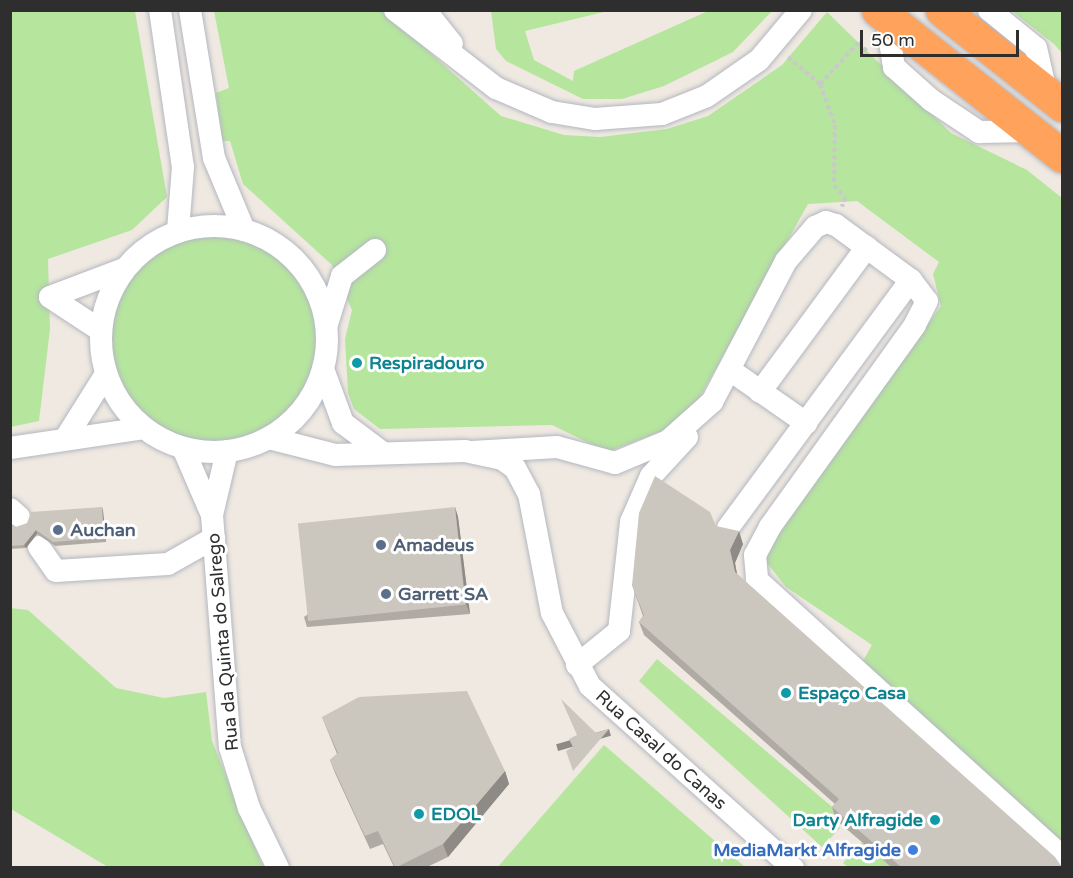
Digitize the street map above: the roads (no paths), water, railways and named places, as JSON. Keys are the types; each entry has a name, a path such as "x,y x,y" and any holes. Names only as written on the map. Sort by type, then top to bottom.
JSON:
{"highway":[{"path":"942,10 1054,99"},
{"path":"882,13 1062,156"}],"street":[{"path":"160,10 183,167 178,231"},
{"path":"190,10 214,158 244,230"},
{"path":"395,10 477,75 552,112 640,118 707,96 759,60 775,44 801,10"},
{"path":"425,10 477,75"},
{"path":"989,10 1036,48 1054,99"},
{"path":"577,665 619,632 624,562 639,500 651,476 702,422 786,261 815,227 826,222 836,225 925,291 923,313 770,526 755,555 757,580 1062,857"},
{"path":"100,330 50,297 124,269 158,240 178,231 223,226 244,230 265,238 300,265 322,303 327,325"},
{"path":"760,392 867,247"},
{"path":"124,269 104,309 100,330 106,374 115,395 144,428 183,448 227,451 269,438 303,409 323,369 327,325 342,276 375,250"},
{"path":"728,528 911,279"},
{"path":"323,369 343,423 384,453"},
{"path":"730,370 806,423"},
{"path":"68,436 106,374"},
{"path":"472,452 557,447 615,463 668,441 712,402"},
{"path":"10,448 68,436 144,428"},
{"name":"Rua Casal do Canas","path":"269,438 335,455 472,452 502,459 524,480 552,614 577,665 612,707 793,867"},
{"name":"Rua da Quinta do Salrego","path":"183,448 212,515"},
{"name":"Rua da Quinta do Salrego","path":"227,451 212,515 230,747 249,808 278,867"},
{"path":"39,547 56,572 168,564 214,538"}],"place":[{"name":"Respiradouro","path":"357,363"},
{"name":"Auchan","path":"58,530"},
{"name":"Amadeus","path":"381,545"},
{"name":"Garrett SA","path":"386,594"},
{"name":"Espaço Casa","path":"786,693"},
{"name":"EDOL","path":"419,814"},
{"name":"Darty Alfragide","path":"935,820"},
{"name":"MediaMarkt Alfragide","path":"913,850"}]}
